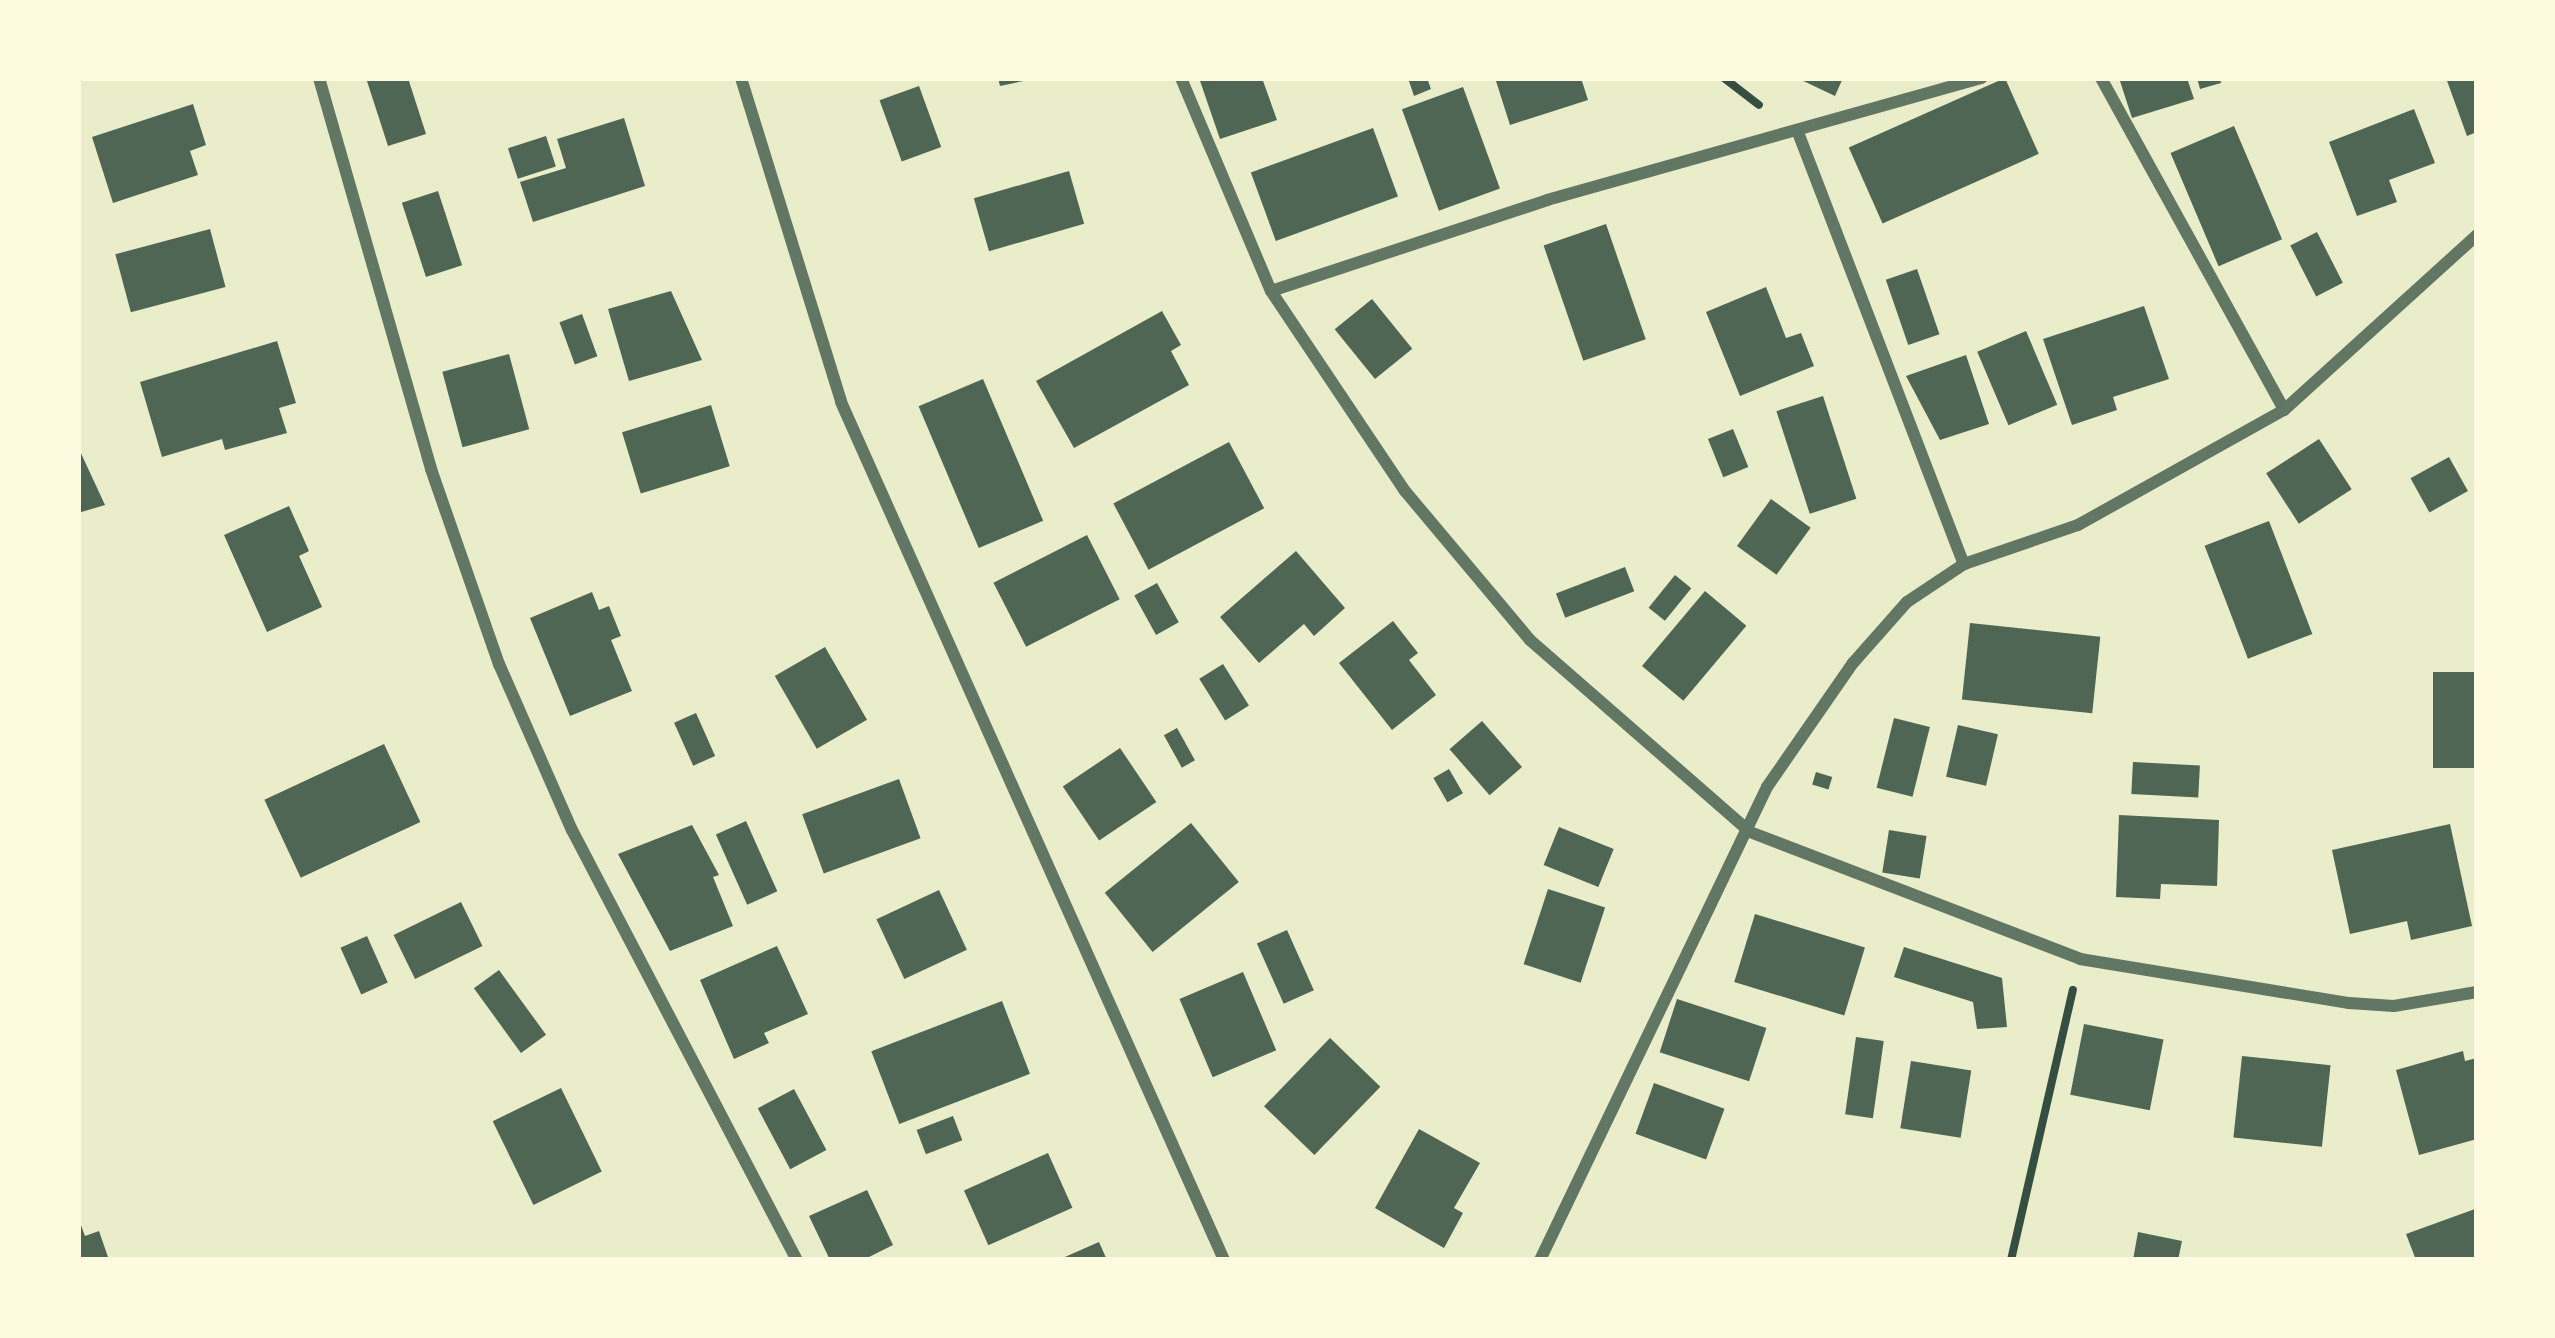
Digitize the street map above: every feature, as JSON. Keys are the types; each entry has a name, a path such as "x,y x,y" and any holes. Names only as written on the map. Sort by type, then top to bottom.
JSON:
{"street":[{"path":"319,78 431,469 499,664 572,830 796,1260"},
{"path":"741,78 841,402 981,731 1224,1260"},
{"path":"1180,78 1271,291 1405,491 1530,640 1750,832 2080,959 2349,1003 2394,1006 2477,992"},
{"path":"1271,291 1547,200 1799,135 1982,78"},
{"path":"2101,78 2284,410"},
{"path":"1799,135 1964,565"},
{"path":"1540,1260 1750,832 1766,788 1853,663 1907,602 1964,565 2078,525 2284,410 2477,236"}],"path":[{"path":"2011,1260 2080,959"}],"building":[{"path":"366,78 408,78 426,134 388,146"},
{"path":"998,78 1028,78 1028,80 1000,86"},
{"path":"1199,78 1262,78 1277,120 1220,139"},
{"path":"1408,78 1427,78 1431,89 1414,96"},
{"path":"1581,78 1588,100 1510,125 1496,81"},
{"path":"1797,78 1843,78 1835,96"},
{"path":"2005,78 2039,154 1883,223 1849,148"},
{"path":"2119,78 2187,78 2194,99 2132,118"},
{"path":"2197,78 2220,78 2221,83 2200,89"},
{"path":"2446,78 2477,78 2477,132 2467,136"},
{"path":"919,86 941,147 902,161 880,100"},
{"path":"1463,87 1500,188 1439,211 1402,109"},
{"path":"193,104 206,145 190,151 198,175 113,203 92,137"},
{"path":"2414,109 2435,163 2389,180 2397,202 2357,216 2329,142"},
{"path":"624,118 645,186 533,222 520,182 566,168 557,139"},
{"path":"2234,126 2282,239 2219,266 2170,153"},
{"path":"1373,128 1398,197 1276,241 1251,172"},
{"path":"546,136 556,166 518,179 508,148"},
{"path":"1069,171 1084,224 989,251 974,198"},
{"path":"438,191 462,265 426,277 402,203"},
{"path":"1606,224 1646,339 1583,361 1544,245"},
{"path":"210,229 226,287 131,312 115,254"},
{"path":"2317,232 2343,283 2316,296 2290,246"},
{"path":"1917,269 1939,334 1908,345 1886,280"},
{"path":"1766,287 1786,338 1801,333 1814,366 1740,396 1706,312"},
{"path":"671,291 702,360 629,381 608,309"},
{"path":"1372,299 1412,349 1375,379 1335,329"},
{"path":"2144,306 2169,379 2113,397 2117,410 2072,425 2043,339"},
{"path":"1162,311 1181,345 1171,351 1189,385 1074,448 1036,381"},
{"path":"582,314 597,356 575,364 559,322"},
{"path":"2026,331 2057,405 2008,425 1977,352"},
{"path":"277,341 296,403 279,408 287,433 225,450 222,439 162,457 140,382"},
{"path":"509,354 529,429 463,447 442,372"},
{"path":"1966,355 1989,424 1940,440 1906,376"},
{"path":"983,379 1043,521 979,548 919,406"},
{"path":"1823,396 1856,499 1810,514 1776,411"},
{"path":"711,405 730,466 641,493 622,432"},
{"path":"1733,429 1748,467 1723,477 1708,439"},
{"path":"2319,439 2352,489 2299,524 2266,473"},
{"path":"1229,442 1264,508 1149,570 1113,504"},
{"path":"78,449 105,505 78,513"},
{"path":"2449,457 2468,491 2429,512 2411,478"},
{"path":"1771,499 1811,528 1777,575 1737,546"},
{"path":"289,506 309,551 299,556 322,607 267,632 224,535"},
{"path":"2269,521 2312,634 2248,659 2205,546"},
{"path":"1087,535 1120,599 1026,647 993,583"},
{"path":"1296,551 1345,608 1314,636 1304,624 1259,663 1220,617"},
{"path":"1625,567 1634,591 1565,618 1556,594"},
{"path":"1675,575 1691,588 1665,621 1649,608"},
{"path":"1157,583 1179,622 1156,635 1134,596"},
{"path":"1705,591 1746,626 1683,701 1642,666"},
{"path":"592,592 599,610 609,606 621,636 611,640 632,691 570,716 530,618"},
{"path":"1393,621 1418,653 1409,660 1436,695 1392,730 1339,663"},
{"path":"1970,623 2100,637 2092,713 1962,700"},
{"path":"825,647 867,720 817,749 775,676"},
{"path":"1223,664 1249,706 1225,720 1199,679"},
{"path":"2433,672 2477,672 2477,768 2433,768"},
{"path":"696,713 715,756 693,766 674,723"},
{"path":"1894,718 1930,727 1912,797 1877,788"},
{"path":"1482,721 1522,767 1490,795 1450,749"},
{"path":"1958,725 1998,734 1986,786 1946,777"},
{"path":"1177,728 1195,760 1182,768 1164,735"},
{"path":"384,744 420,822 301,878 264,800"},
{"path":"1120,748 1156,802 1099,840 1063,787"},
{"path":"2133,762 2200,766 2198,797 2131,794"},
{"path":"1449,769 1463,793 1447,802 1433,778"},
{"path":"1816,772 1832,777 1828,789 1812,784"},
{"path":"899,779 921,838 824,873 802,814"},
{"path":"2119,815 2219,820 2217,886 2161,884 2160,899 2116,897"},
{"path":"746,821 777,891 747,905 716,834"},
{"path":"1191,823 1239,882 1153,952 1105,893"},
{"path":"2450,824 2472,926 2411,940 2407,921 2350,934 2332,850"},
{"path":"692,825 719,875 713,877 733,926 670,951 618,854"},
{"path":"1559,827 1614,849 1598,887 1544,865"},
{"path":"1889,830 1927,836 1920,878 1882,872"},
{"path":"1548,889 1605,908 1581,983 1524,964"},
{"path":"939,890 967,950 904,979 876,919"},
{"path":"461,902 482,946 415,979 394,935"},
{"path":"1755,914 1865,948 1844,1016 1734,982"},
{"path":"1287,930 1314,990 1284,1004 1257,943"},
{"path":"367,936 388,983 361,994 341,948"},
{"path":"777,946 808,1014 764,1033 769,1043 734,1059 700,980"},
{"path":"1904,947 2002,978 2007,1027 1977,1029 1973,1002 1894,977"},
{"path":"499,970 546,1035 521,1053 474,988"},
{"path":"1243,972 1276,1050 1213,1077 1179,999"},
{"path":"1677,999 1766,1028 1749,1081 1660,1052"},
{"path":"1002,1001 1030,1074 899,1124 871,1051"},
{"path":"2084,1024 2164,1039 2150,1110 2070,1095"},
{"path":"1856,1037 1884,1041 1873,1118 1845,1114"},
{"path":"1330,1038 1380,1087 1314,1155 1264,1106"},
{"path":"2463,1051 2465,1061 2477,1058 2477,1139 2419,1155 2396,1070"},
{"path":"2242,1056 2331,1065 2322,1147 2233,1138"},
{"path":"1911,1061 1971,1071 1961,1138 1900,1128"},
{"path":"1654,1083 1724,1109 1706,1159 1636,1134"},
{"path":"561,1088 602,1172 533,1205 493,1121"},
{"path":"794,1089 826,1150 790,1169 758,1108"},
{"path":"953,1116 962,1140 926,1154 917,1130"},
{"path":"1419,1129 1480,1163 1454,1208 1463,1213 1444,1248 1375,1208"},
{"path":"1048,1153 1072,1208 988,1245 964,1190"},
{"path":"867,1190 893,1245 863,1260 830,1260 809,1216"},
{"path":"2475,1209 2477,1260 2416,1260 2406,1234"},
{"path":"78,1217 85,1236 99,1231 109,1260 78,1260"},
{"path":"2138,1232 2182,1241 2178,1260 2133,1260"},
{"path":"1099,1242 1107,1260 1058,1260"}]}
